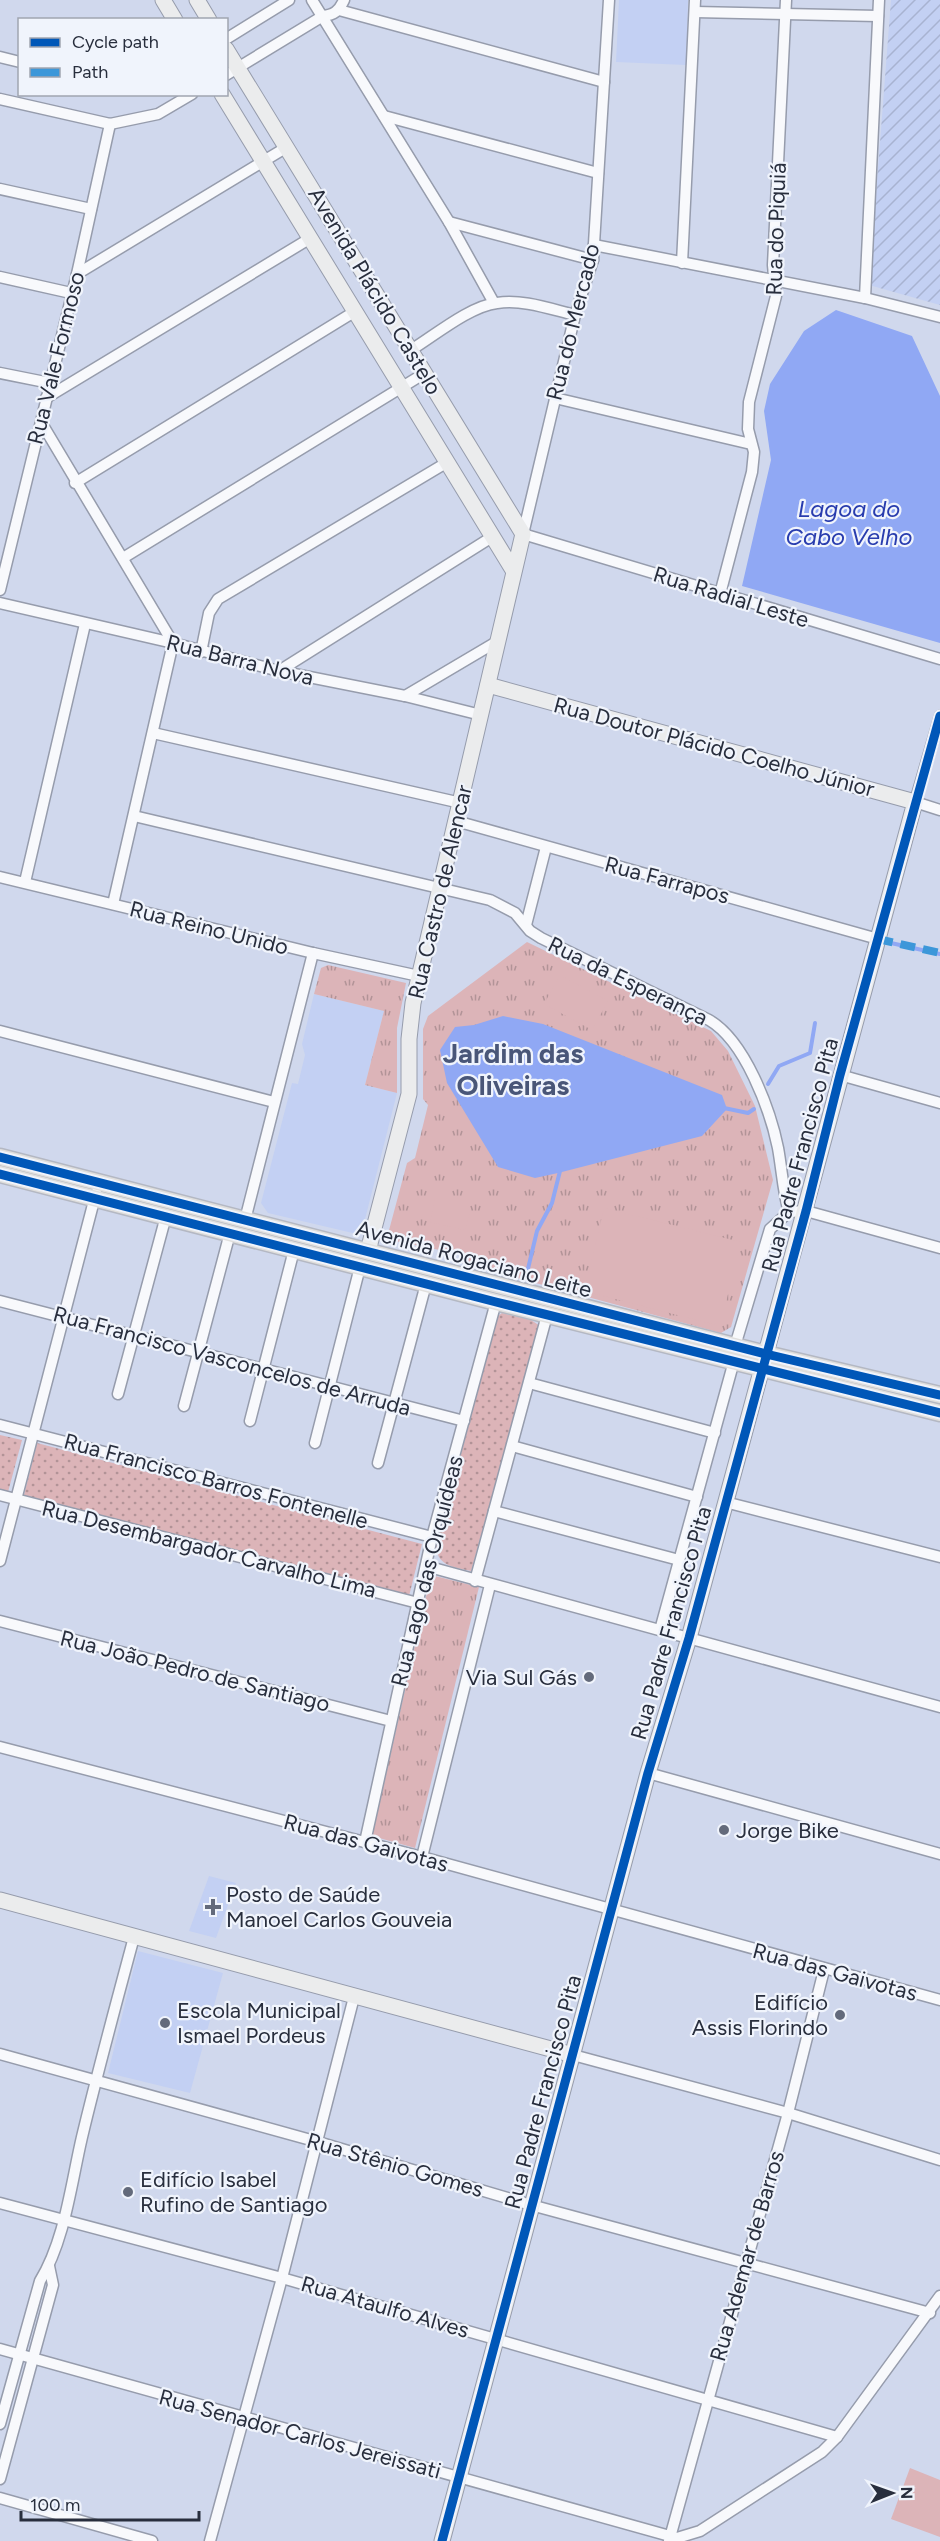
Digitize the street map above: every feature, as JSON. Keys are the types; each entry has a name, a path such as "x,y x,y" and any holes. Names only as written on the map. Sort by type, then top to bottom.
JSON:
{"main road":[{"name":"Avenida Rogaciano Leite","path":"0,1157 166,1216 426,1284 514,1298"},
{"name":"Avenida Rogaciano Leite","path":"0,1174 96,1190 245,1220 368,1251 514,1298 735,1353 940,1413"},
{"name":"Avenida Rogaciano Leite","path":"764,1361 940,1395"}],"street":[{"path":"197,0 208,18"},
{"path":"228,38 289,0"},
{"name":"Rua do Mercado","path":"523,534 575,315 593,260 609,0"},
{"path":"682,263 695,0"},
{"name":"Rua do Piquiá","path":"720,594 752,472 754,452 751,444 748,402 776,296 774,280 786,0"},
{"path":"865,298 879,0"},
{"path":"160,1 174,18"},
{"path":"232,64 318,9 341,5 604,82"},
{"path":"318,9 449,222 494,303"},
{"path":"695,12 878,16"},
{"path":"0,57 18,62"},
{"name":"Avenida Plácido Castelo","path":"232,64 286,147 523,534"},
{"path":"0,99 110,124 158,114 189,96"},
{"name":"Avenida Plácido Castelo","path":"223,96 309,240 513,570"},
{"path":"384,116 598,173"},
{"name":"Rua Vale Formoso","path":"0,590 77,274 110,124"},
{"path":"77,274 286,147"},
{"path":"0,189 91,209"},
{"path":"449,222 593,260"},
{"path":"46,398 309,240"},
{"path":"594,245 865,298 940,317"},
{"path":"0,277 71,293"},
{"path":"411,350 476,310 494,303 514,302 575,315"},
{"path":"75,483 354,312"},
{"path":"0,373 50,383"},
{"path":"123,558 425,373"},
{"path":"555,398 751,444"},
{"path":"41,422 75,483 173,643 113,904"},
{"path":"201,652 209,613 218,599 450,469 478,460"},
{"name":"Rua Castro de Alencar","path":"368,1251 409,1094 410,1020 523,534"},
{"name":"Rua Radial Leste","path":"523,534 940,659"},
{"path":"279,671 492,537"},
{"name":"Rua Barra Nova","path":"0,603 173,643 279,671 405,696 481,715"},
{"path":"25,882 85,624"},
{"path":"405,696 498,641"},
{"name":"Rua Doutor Plácido Coelho Júnior","path":"488,685 940,810"},
{"name":"Rua Padre Francisco Pita","path":"442,2541 531,2205 613,1911 648,1773 689,1638 806,1211 840,1076 940,716"},
{"path":"153,733 461,803"},
{"name":"Rua da Esperança","path":"134,816 440,886 500,903 530,931 553,945 716,1024 736,1046 758,1086 774,1131 789,1212"},
{"name":"Rua Farrapos","path":"456,821 878,939"},
{"path":"526,925 546,847"},
{"name":"Rua Reino Unido","path":"0,877 313,953 420,976"},
{"path":"245,1220 313,953"},
{"path":"0,1031 274,1102"},
{"path":"840,1076 940,1103"},
{"path":"0,1561 96,1190"},
{"path":"789,1212 806,1211 940,1248"},
{"name":"Rua Padre Francisco Pita","path":"660,1630 770,1229 789,1212"},
{"path":"118,1394 166,1216"},
{"path":"184,1406 230,1233"},
{"path":"250,1420 294,1250"},
{"path":"315,1443 360,1267"},
{"path":"378,1463 426,1284"},
{"name":"Rua Lago das Orquídeas","path":"365,1842 432,1537 464,1421 514,1298"},
{"name":"Rua Francisco Vasconcelos de Arruda","path":"0,1301 329,1388 464,1421"},
{"path":"476,1581 549,1307"},
{"path":"529,1383 715,1432"},
{"name":"Rua Francisco Barros Fontenelle","path":"0,1425 432,1537"},
{"path":"512,1446 697,1497"},
{"name":"Rua Desembargador Carvalho Lima","path":"0,1495 418,1603"},
{"path":"725,1502 940,1557"},
{"path":"494,1511 679,1560"},
{"path":"426,1566 940,1707"},
{"path":"422,1857 490,1585"},
{"name":"Rua João Pedro de Santiago","path":"0,1621 391,1721"},
{"name":"Rua das Gaivotas","path":"0,1747 422,1857 824,1970 940,2000"},
{"path":"648,1773 940,1854"},
{"path":"0,1900 788,2114 940,2160"},
{"path":"0,2424 40,2281 50,2266 63,2219 95,2081 134,1937"},
{"name":"Rua Ademar de Barros","path":"669,2539 788,2114 824,1970"},
{"path":"210,2541 245,2418 354,1997"},
{"name":"Rua Stênio Gomes","path":"0,2054 318,2142 531,2205 746,2261 930,2313"},
{"name":"Rua Ataulfo Alves","path":"0,2203 282,2278 837,2437"},
{"path":"0,2479 52,2285 50,2266"},
{"path":"669,2539 687,2536 705,2527 822,2452 837,2437 930,2313 940,2296"},
{"name":"Rua Senador Carlos Jereissati","path":"0,2349 669,2539"},
{"path":"0,2498 152,2541"}],"shaded area":[{"path":"619,0 688,0 686,65 616,62"},
{"path":"891,0 940,0 940,305 869,285"},
{"path":"314,994 384,1011 365,1085 397,1093 361,1235 268,1213 261,1203 292,1083 298,1084 305,1055 302,1044"},
{"name":"Posto de Saúde Manoel Carlos Gouveia","path":"209,1876 236,1883 216,1938 189,1931"},
{"name":"Escola Municipal Ismael Pordeus","path":"138,1951 223,1973 190,2093 108,2073"}],"green space":[{"path":"527,942 711,1031 728,1051 755,1106 773,1180 731,1327 721,1333 462,1263 459,1254 395,1241 388,1234 407,1163 415,1158 428,1105 423,1099 423,1029 428,1016"},
{"path":"328,965 406,983 397,1028 397,1093 365,1085 384,1011 314,994 321,968"},
{"path":"560,975 608,1001 592,1030 544,1004"},
{"path":"435,1199 471,1208 465,1230 430,1222"},
{"path":"604,1208 741,1242 720,1326 584,1291"},
{"path":"502,1313 531,1320 540,1326 471,1571 448,1565 440,1559 436,1547 498,1316"},
{"path":"0,1435 22,1440 8,1492 0,1490"},
{"path":"37,1443 422,1544 409,1596 24,1495"},
{"path":"431,1575 479,1587 415,1848 372,1836"},
{"path":"910,2468 940,2480 940,2537 891,2519"}],"water":[{"name":"Lagoa do Cabo Velho","path":"836,310 912,336 940,396 940,643 742,586 771,460 764,411 770,384 804,331"},
{"path":"503,1016 543,1024 722,1095 727,1109 702,1136 558,1173 535,1178 498,1167 447,1083 440,1050 455,1027 474,1025"}],"waterway":[{"path":"891,943 940,954"},
{"path":"768,1084 779,1066 810,1053 815,1023"},
{"path":"724,1108 748,1113 754,1109"},
{"path":"526,1277 537,1231 552,1203 560,1171"}],"marked path":[{"path":"878,939 940,953"}],"cycle path":[{"path":"442,2541 648,1773 689,1638 806,1211 840,1075 940,716"},
{"path":"0,1157 766,1354 940,1395"},
{"path":"0,1174 496,1302 940,1413"}],"place":[{"name":"Via Sul Gás","path":"589,1677"},
{"name":"Jorge Bike","path":"724,1830"},
{"name":"Posto de Saúde Manoel Carlos Gouveia","path":"213,1907"},
{"name":"Edifício Assis Florindo","path":"840,2015"},
{"name":"Escola Municipal Ismael Pordeus","path":"165,2023"},
{"name":"Edifício Isabel Rufino de Santiago","path":"128,2192"}],"district":[{"name":"Jardim das Oliveiras","path":"513,1069"}]}
